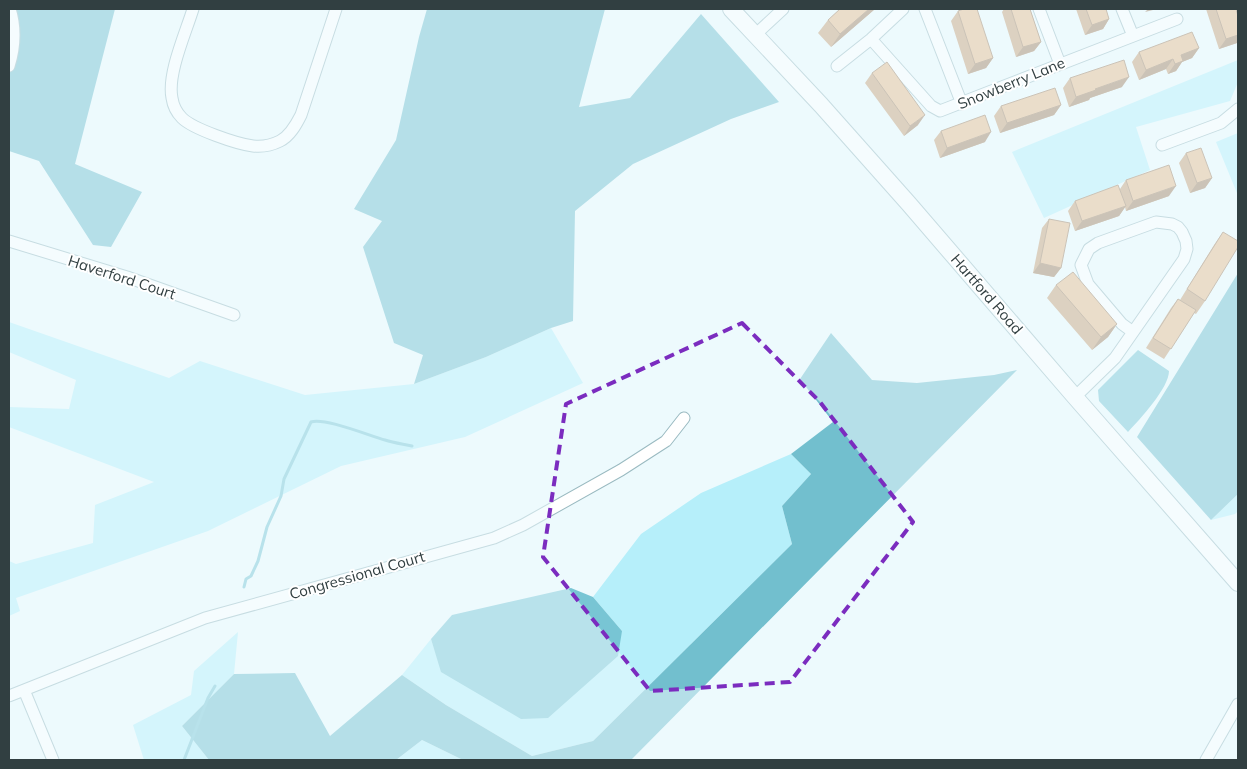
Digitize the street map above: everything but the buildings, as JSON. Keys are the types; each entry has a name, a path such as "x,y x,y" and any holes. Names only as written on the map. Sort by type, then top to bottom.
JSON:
{"main road":[{"name":"Hartford Road","path":"739,11 755,35 821,105 909,204 1238,583"}],"street":[{"path":"9,66 14,46 14,20 10,9"},
{"path":"193,9 170,81 172,100 177,112 188,123 198,129 255,146 281,141 295,127 301,115 336,9"},
{"path":"755,35 783,9"},
{"path":"837,66 904,9"},
{"path":"925,9 962,104"},
{"path":"1039,9 1060,64"},
{"path":"1122,9 1133,36"},
{"name":"Snowberry Lane","path":"871,39 934,109 940,111 1177,19"},
{"path":"1162,145 1221,123 1238,109"},
{"path":"1075,397 1112,362 1133,332 1184,258 1187,249 1186,241 1182,232 1172,224 1156,222 1098,243 1089,249 1081,265 1088,284 1122,324 1133,332"},
{"name":"Haverford Court","path":"9,241 127,277 234,315"},
{"name":"Congressional Court","path":"9,696 205,618 494,538 523,525 621,470 666,441 684,418"},
{"path":"24,690 53,760"},
{"path":"1206,760 1238,704"}],"highlighted area":[{"path":"742,323 820,402 913,522 790,682 650,691 543,557 566,404"}],"shaded area":[{"path":"14,9 115,9 75,164 142,192 111,247 93,245 39,161 9,151 9,31"},
{"path":"427,9 605,9 579,107 630,98 701,14 779,102 731,119 633,164 575,211 573,321 551,328 486,357 414,384 423,355 394,343 363,247 382,221 354,209 396,140"},
{"path":"1238,60 1238,82 1230,101 1136,127 1150,170 1044,218 1012,152"},
{"path":"1238,133 1238,193 1237,193 1216,142"},
{"path":"1238,273 1238,494 1211,520 1137,437"},
{"path":"9,322 169,378 200,361 305,395 414,384 486,357 551,328 583,383 465,437 341,466 208,531 16,598 20,611 9,616 9,561 16,564 93,543 95,505 154,482 9,427 9,407 69,409 76,380 9,352"},
{"path":"831,333 872,380 917,383 994,375 1017,370 631,760 463,760 422,740 396,760 209,760 182,726 234,674 295,673 330,736 402,675 446,705 532,756 593,741 792,544 782,506 811,474 791,454 833,422 800,379"},
{"path":"1138,350 1169,371 1168,378 1159,394 1128,432 1099,401 1098,390"},
{"path":"791,454 811,474 782,506 792,544 593,741 532,756 446,705 402,675 431,639 442,672 622,631 593,597 641,534 701,493"},
{"path":"1238,494 1238,511 1235,514 1211,520"},
{"path":"571,588 593,597 622,631 618,656 548,718 521,719 441,672 431,639 452,615"},
{"path":"238,632 234,674 182,726 209,760 144,760 133,725 191,695 194,671"},
{"path":"422,740 463,760 396,760"}],"waterway":[{"path":"244,587 246,579 251,576 258,561 267,527 281,496 284,479 311,422 336,424 388,441 412,446"},
{"path":"184,760 208,698 215,686"}]}
